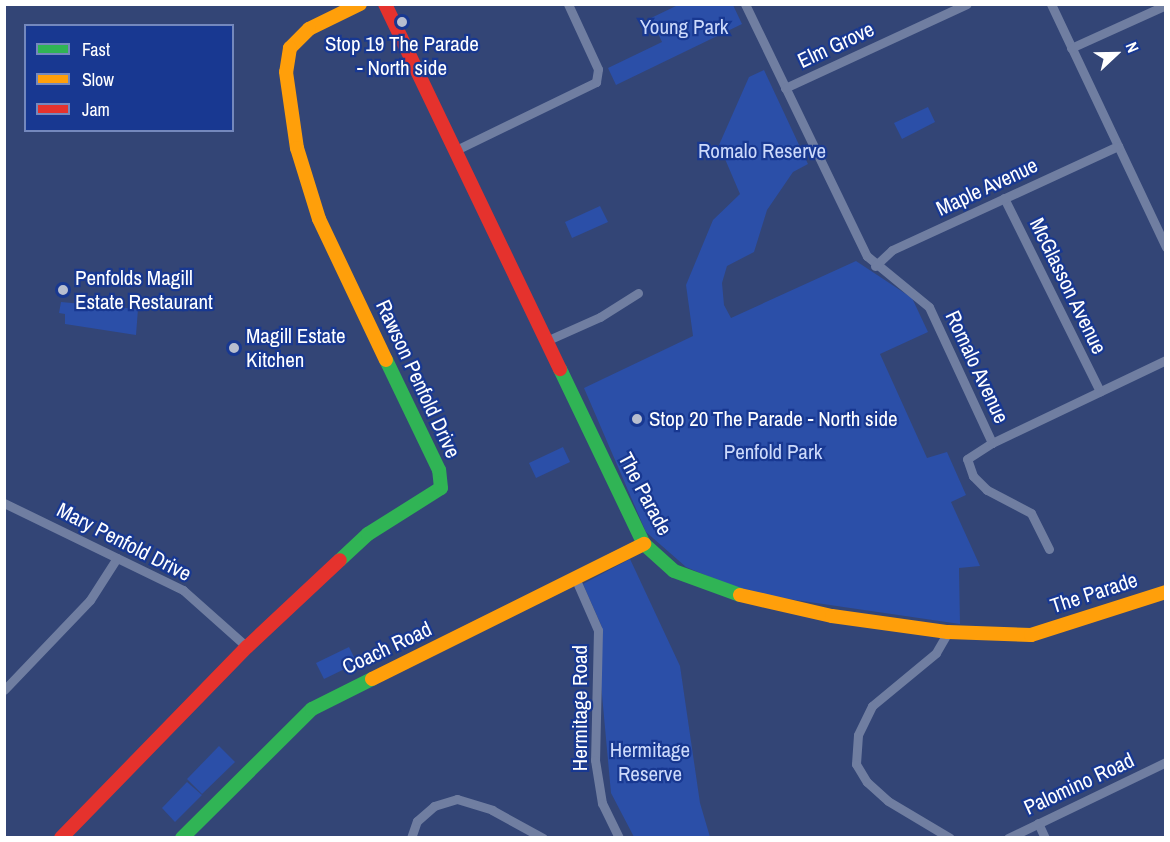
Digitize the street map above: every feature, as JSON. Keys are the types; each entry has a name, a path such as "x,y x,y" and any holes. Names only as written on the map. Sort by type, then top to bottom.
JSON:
{"street":[{"name":"Rawson Penfold Drive","path":"61,837 247,647 368,534 434,495 442,483 319,219 297,148 286,72 290,48 309,29 360,4"},
{"name":"The Parade","path":"385,4 644,544 688,579 750,599 832,616 948,632 1031,635 1166,592"},
{"path":"454,151 593,84 599,78 568,4"},
{"name":"Romalo Avenue","path":"745,4 875,266 928,307 992,443 967,459 973,476 987,490 1031,513 1049,549"},
{"name":"Elm Grove","path":"785,88 967,4"},
{"path":"1051,4 1166,247"},
{"path":"1071,48 1166,5"},
{"name":"Maple Avenue","path":"875,266 892,250 1118,146"},
{"name":"McGlasson Avenue","path":"1004,198 1100,391"},
{"path":"546,341 600,317 638,293"},
{"path":"992,443 1166,360"},
{"name":"Mary Penfold Drive","path":"4,503 183,590 247,647"},
{"name":"Coach Road","path":"182,837 312,709 576,580 644,544"},
{"path":"4,690 90,600 117,558"},
{"name":"Hermitage Road","path":"576,580 598,630 595,760 602,804 619,837"},
{"path":"948,632 936,653 872,706 858,735 856,764 867,782 888,801 950,837"},
{"name":"Palomino Road","path":"1008,837 1164,767"},
{"path":"411,837 417,821 434,806 457,799 492,810 543,837"},
{"path":"1038,823 1045,837"}],"green space":[{"name":"Young Park","path":"678,5 733,5 742,24 616,85 608,68 662,42 651,18"},
{"name":"Penfold Park","path":"764,70 808,164 793,172 767,210 754,252 727,266 722,283 724,305 731,318 856,261 912,298 928,332 880,354 927,458 947,452 966,495 951,502 980,566 959,568 960,624 775,597 729,585 686,567 646,532 584,388 693,336 686,285 713,220 740,194 719,145 749,77"},
{"path":"928,107 935,122 902,139 894,123"},
{"path":"600,206 608,222 572,238 565,222"},
{"path":"61,302 138,309 136,335 65,324 65,314 59,313"},
{"path":"563,447 570,462 536,478 529,463"},
{"name":"Hermitage Reserve","path":"630,559 680,666 700,803 710,837 634,837 611,793 601,684 602,627 583,584"},
{"path":"349,647 357,663 324,679 316,663"},
{"path":"219,746 235,762 202,794 187,779"},
{"path":"187,782 202,795 175,822 162,808"}],"traffic: fast":[{"path":"340,560 368,534 441,488 439,470 386,360"},
{"path":"560,369 644,544 674,571 740,595"},
{"path":"182,838 312,709 372,679"}],"traffic: slow":[{"path":"360,4 309,29 290,48 286,72 297,148 319,219 386,360"},
{"path":"372,679 644,544"},
{"path":"740,595 832,616 948,632 1031,635 1166,592"}],"traffic: jam":[{"path":"385,4 560,369"},
{"path":"61,838 247,647 340,560"}],"place":[{"name":"Stop 19 The Parade - North side","path":"402,22"},
{"name":"Penfolds Magill Estate Restaurant","path":"63,290"},
{"name":"Magill Estate Kitchen","path":"234,348"},
{"name":"Stop 20 The Parade - North side","path":"637,419"}],"park label":[{"name":"Romalo Reserve","path":"762,151"}]}
